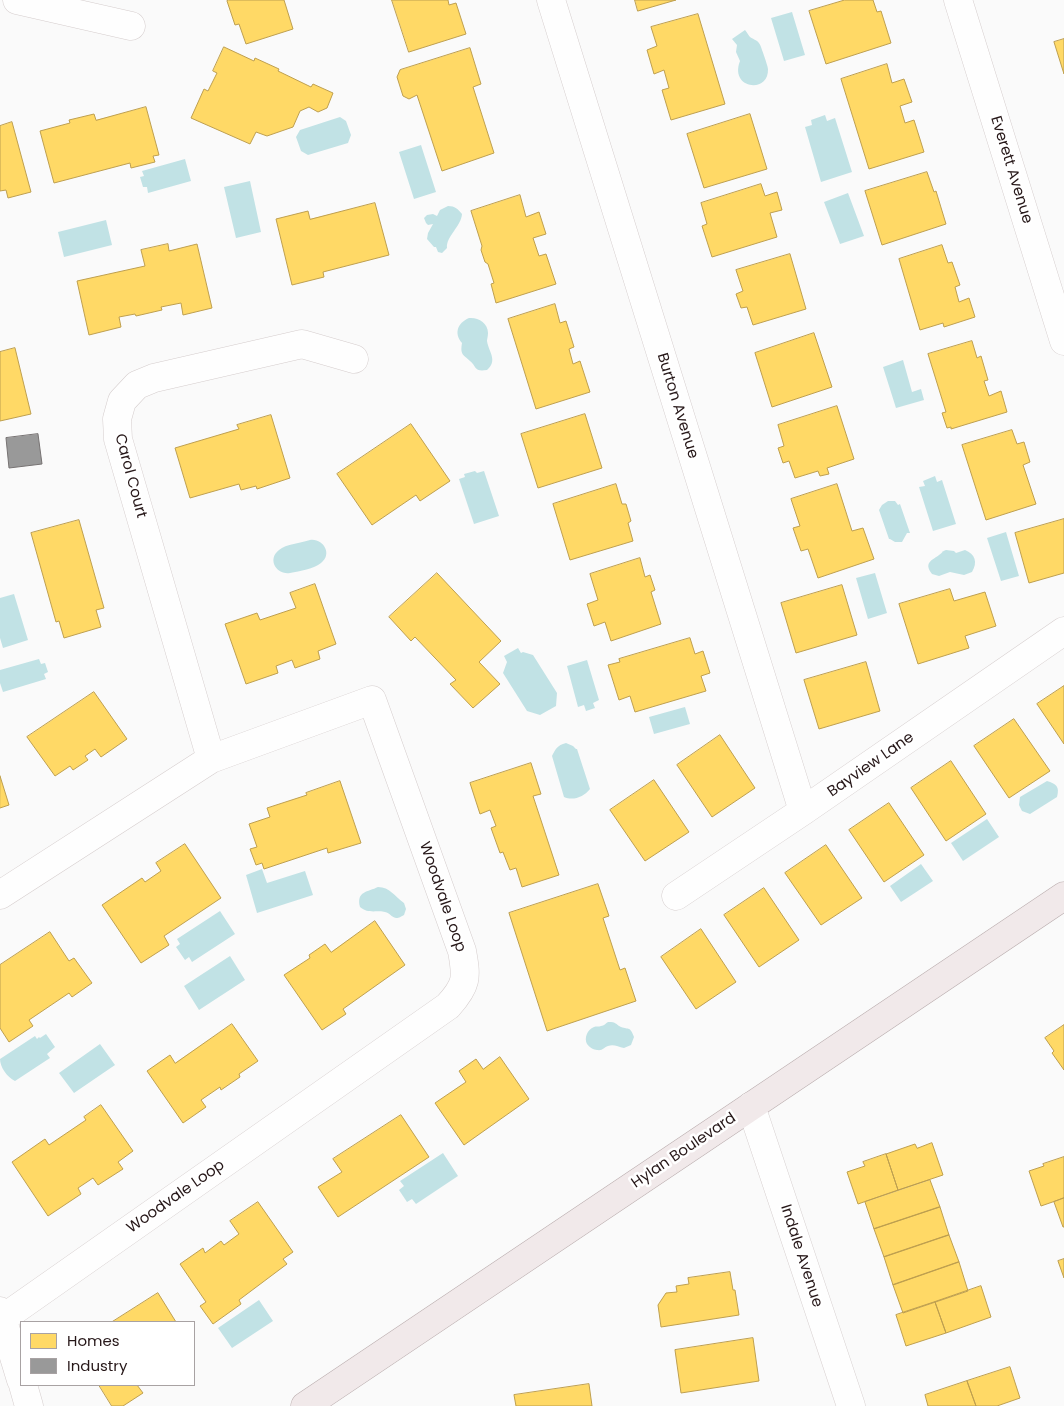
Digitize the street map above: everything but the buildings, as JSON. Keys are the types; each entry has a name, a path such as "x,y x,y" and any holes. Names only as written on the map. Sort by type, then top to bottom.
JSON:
{"main road":[{"name":"Hylan Boulevard","path":"305,1406 1064,896"}],"street":[{"path":"0,11 5,0"},
{"path":"17,0 131,26"},
{"name":"Burton Avenue","path":"552,0 803,811"},
{"name":"Everett Avenue","path":"958,0 1064,341"},
{"name":"Carol Court","path":"211,759 118,439 117,419 122,401 137,385 154,378 302,344 354,359"},
{"name":"Bayview Lane","path":"676,896 1064,632"},
{"name":"Woodvale Loop","path":"0,895 211,759 372,700 462,951 465,967 464,983 458,996 448,1006 1,1315"},
{"name":"Indale Avenue","path":"751,1106 851,1406"},
{"path":"1,1315 20,1377"},
{"path":"23,1386 30,1406"}],"water":[{"path":"792,12 805,55 784,61 771,18"},
{"path":"745,30 760,45 768,67 767,77 757,85 750,85 744,82 740,78 738,70 740,61 736,52 737,45 732,39"},
{"path":"825,115 827,121 835,118 852,172 821,182 805,127 812,125 811,120"},
{"path":"340,117 346,121 351,135 348,143 308,155 301,151 296,137 300,130"},
{"path":"421,145 436,192 414,199 399,152"},
{"path":"185,159 191,181 148,193 147,187 143,187 140,177 144,176 142,171"},
{"path":"250,181 261,232 236,238 224,187"},
{"path":"848,193 864,236 840,244 824,202"},
{"path":"448,206 456,208 462,214 449,239 447,248 442,253 438,252 436,247 427,239 433,224 428,225 424,218 427,215 433,214 437,216 440,210"},
{"path":"106,220 112,245 64,257 58,232"},
{"path":"469,318 482,321 488,329 487,341 492,356 492,363 487,370 476,369 462,352 462,343 458,336 458,329"},
{"path":"903,360 912,392 921,389 924,400 896,408 883,367"},
{"path":"475,471 477,473 484,471 499,516 474,524 459,479 465,477 464,474"},
{"path":"935,476 937,482 942,480 956,524 933,531 919,487 925,486 923,481"},
{"path":"888,501 895,501 898,505 900,504 910,533 907,533 902,542 895,542 889,539 879,510"},
{"path":"1006,532 1019,576 1001,581 987,538"},
{"path":"310,540 319,541 325,547 325,559 321,563 311,568 290,573 281,572 277,569 274,558 279,550"},
{"path":"946,550 956,553 965,550 971,554 975,562 972,572 964,575 950,572 939,576 932,574 928,567 930,562"},
{"path":"875,573 887,613 868,619 856,578"},
{"path":"14,594 28,640 3,648 0,638 0,598"},
{"path":"518,648 521,653 533,655 557,693 556,706 540,715 527,711 503,673 507,662 504,656"},
{"path":"39,659 41,664 45,663 48,672 44,674 46,679 3,692 0,683 0,670"},
{"path":"587,660 599,700 593,703 595,708 586,711 584,705 578,707 567,666"},
{"path":"685,707 690,724 654,734 649,717"},
{"path":"566,743 577,749 590,789 578,798 564,797 552,756 558,746"},
{"path":"1047,781 1056,786 1058,790 1057,797 1030,814 1022,811 1019,805 1020,797"},
{"path":"987,819 999,837 963,861 951,843"},
{"path":"921,864 933,881 901,902 890,886"},
{"path":"262,869 267,883 305,871 313,895 257,913 246,875"},
{"path":"378,887 389,890 404,903 406,909 404,915 396,918 381,911 369,911 360,907 361,895"},
{"path":"220,911 235,934 192,962 189,957 185,960 176,947 180,944 177,939"},
{"path":"230,956 245,980 199,1010 184,986"},
{"path":"608,1022 630,1030 634,1037 631,1045 624,1048 610,1045 596,1050 588,1045 586,1037 588,1032"},
{"path":"46,1034 55,1047 47,1054 50,1058 15,1081 12,1079 3,1068 0,1059 35,1036 37,1039"},
{"path":"100,1044 115,1065 74,1093 59,1073"},
{"path":"443,1153 458,1176 416,1204 412,1199 407,1202 399,1190 404,1186 400,1181"},
{"path":"259,1300 273,1321 232,1348 218,1328"}]}
